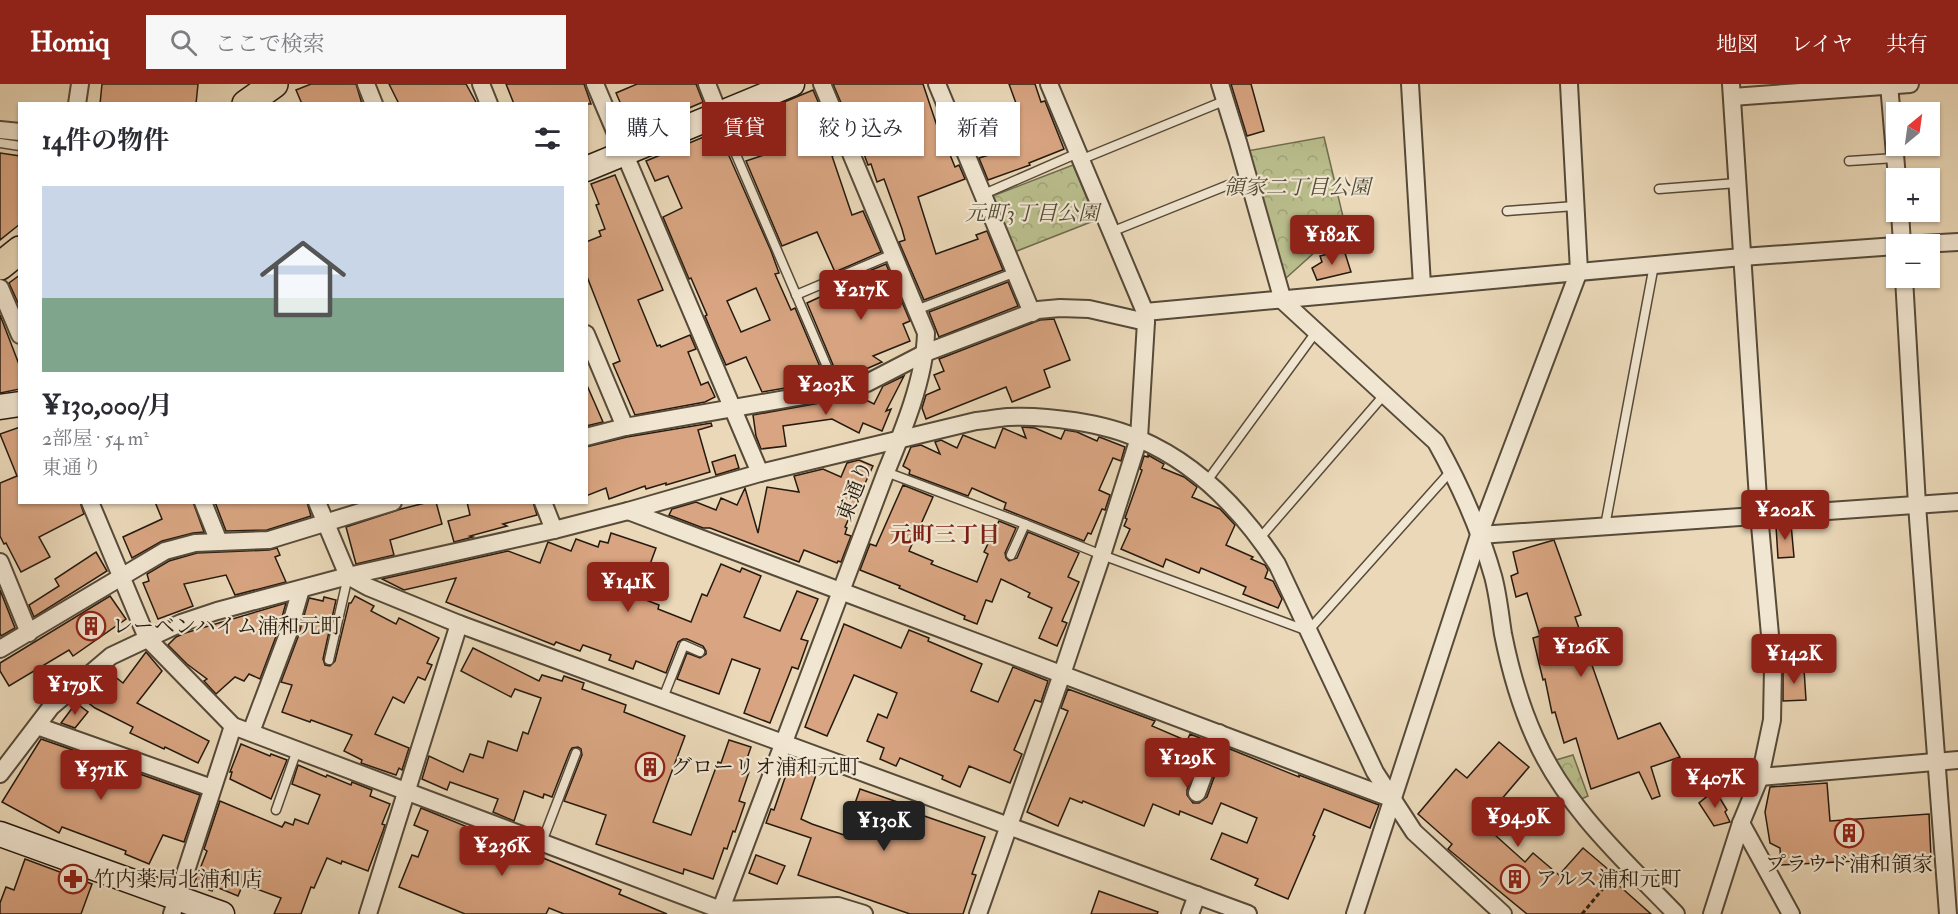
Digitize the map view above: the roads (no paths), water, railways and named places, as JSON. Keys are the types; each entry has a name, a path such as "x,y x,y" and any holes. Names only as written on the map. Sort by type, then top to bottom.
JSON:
{"main road":[{"path":"0,266 18,252"}],"street":[{"path":"77,102 80,84"},
{"path":"366,84 373,102"},
{"path":"481,84 488,102"},
{"path":"595,84 606,109"},
{"path":"706,84 714,102"},
{"path":"748,102 792,84"},
{"name":"東通り","path":"720,912 840,591 900,440 925,353 926,333 822,84"},
{"path":"937,84 1032,313"},
{"path":"979,914 1102,555 1139,438 1146,317 1049,84"},
{"path":"1220,84 1282,301 1436,442 1479,535 1494,577 1515,683 1535,739 1570,799 1596,831 1676,914"},
{"path":"1410,84 1422,285"},
{"path":"1356,914 1479,535 1579,271 1569,84"},
{"path":"1712,914 1741,823 1760,777 1772,720 1773,668 1759,514 1731,90 1910,84"},
{"path":"1889,85 1896,168"},
{"path":"0,130 18,132"},
{"path":"588,168 618,156"},
{"path":"626,156 760,473"},
{"path":"1940,243 1958,242"},
{"path":"588,436 867,383 925,353 1032,313 1060,308 1089,309 1146,317 1422,285 1886,247"},
{"path":"0,288 18,330"},
{"path":"1905,288 1917,505 1948,914"},
{"path":"588,339 625,427"},
{"path":"0,407 18,404"},
{"path":"0,774 51,707 111,656 181,623 348,576 554,530 760,473 976,421 1008,417 1041,418 1079,423 1139,438 1172,457 1223,495 1260,538 1276,564 1375,772 1414,832 1503,914"},
{"path":"1479,535 1958,502"},
{"path":"91,504 147,638 233,726 542,842 720,912 838,906 864,914"},
{"path":"203,504 219,542"},
{"path":"318,504 348,576 368,587 459,624 1248,914"},
{"path":"0,649 165,551 195,543 269,540 387,504"},
{"path":"544,504 554,530"},
{"path":"628,511 1393,799"},
{"path":"0,562 29,633"},
{"path":"251,732 288,634 301,589"},
{"path":"368,914 459,624"},
{"path":"38,726 212,788"},
{"path":"175,906 233,726"},
{"path":"1197,793 1219,733"},
{"path":"1760,777 1958,760"},
{"path":"1741,823 1791,914"},
{"path":"0,834 175,906 222,914"},
{"path":"1190,914 1197,896"}],"lane":[{"path":"984,194 1224,101"},
{"path":"0,143 18,146"},
{"path":"737,156 837,390"},
{"path":"1849,161 1895,158"},
{"path":"1112,232 1248,177"},
{"path":"1659,189 1737,183"},
{"path":"1507,211 1575,206"},
{"path":"796,295 892,254"},
{"path":"1605,526 1654,265"},
{"path":"916,310 1016,272"},
{"path":"1207,481 1316,332"},
{"path":"1260,538 1384,395"},
{"path":"886,472 1308,631 1451,471"},
{"path":"1011,555 1025,524"},
{"path":"329,660 348,576"},
{"path":"663,698 684,645 700,652"},
{"path":"276,810 297,750"},
{"path":"542,842 576,753"}],"place":[{"name":"レーベンハイム浦和元町","path":"91,626"},
{"name":"グローリオ浦和元町","path":"650,767"},
{"name":"プラウド浦和領家","path":"1849,833"},
{"name":"竹内薬局北浦和店","path":"73,879"},
{"name":"アルス浦和元町","path":"1515,879"}],"district":[{"name":"元町三丁目","path":"945,535"}],"park label":[{"name":"領家二丁目公園","path":"1297,187"},
{"name":"元町3丁目公園","path":"1032,213"}]}
